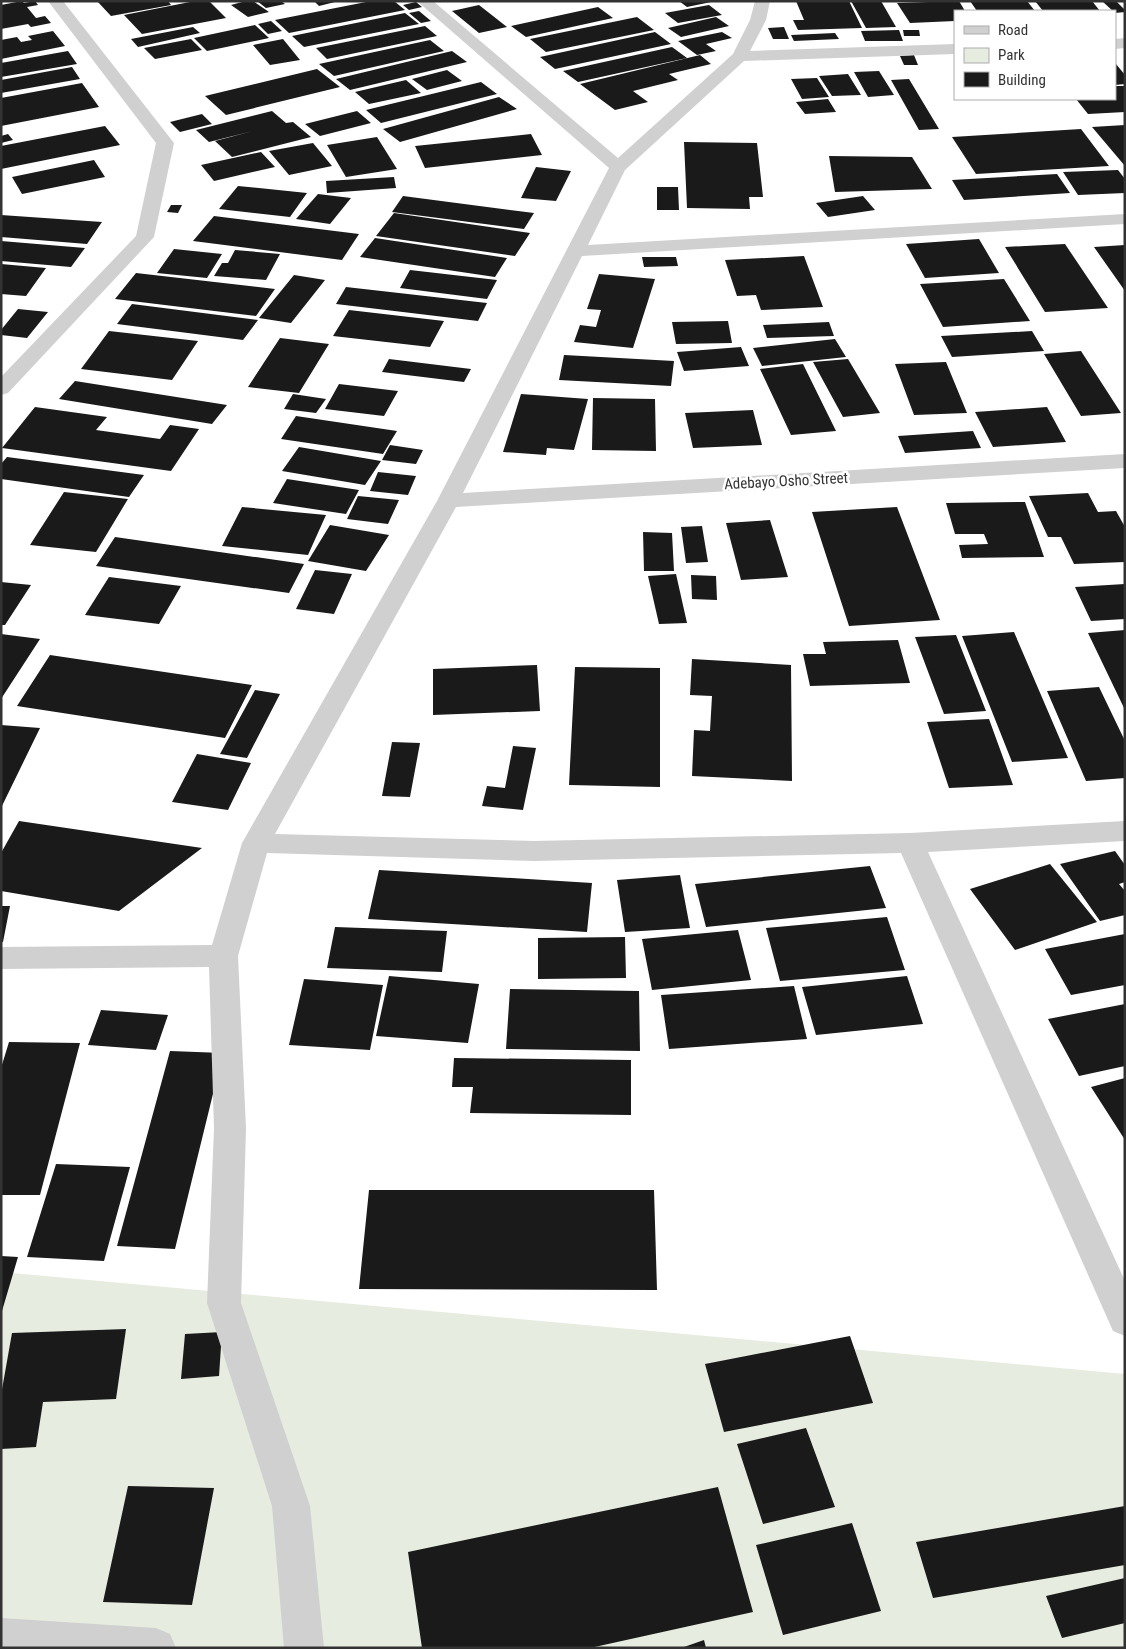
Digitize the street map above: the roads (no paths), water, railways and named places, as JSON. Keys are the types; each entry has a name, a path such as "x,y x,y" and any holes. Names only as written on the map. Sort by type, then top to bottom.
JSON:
{"street":[{"path":"1,390 145,236 165,143 55,1"},
{"path":"424,1 618,167"},
{"path":"304,1648 291,1506 224,1303 230,1128 223,956 256,843 448,500 618,167 740,56 758,20 763,1"},
{"path":"740,56 954,49"},
{"path":"574,251 1125,220"},
{"name":"Adebayo Osho Street","path":"448,500 1125,461"},
{"path":"256,843 534,851 910,844 1125,831"},
{"path":"910,844 1125,1320"},
{"path":"1,958 223,956"},
{"path":"1,1638 156,1648"}]}
